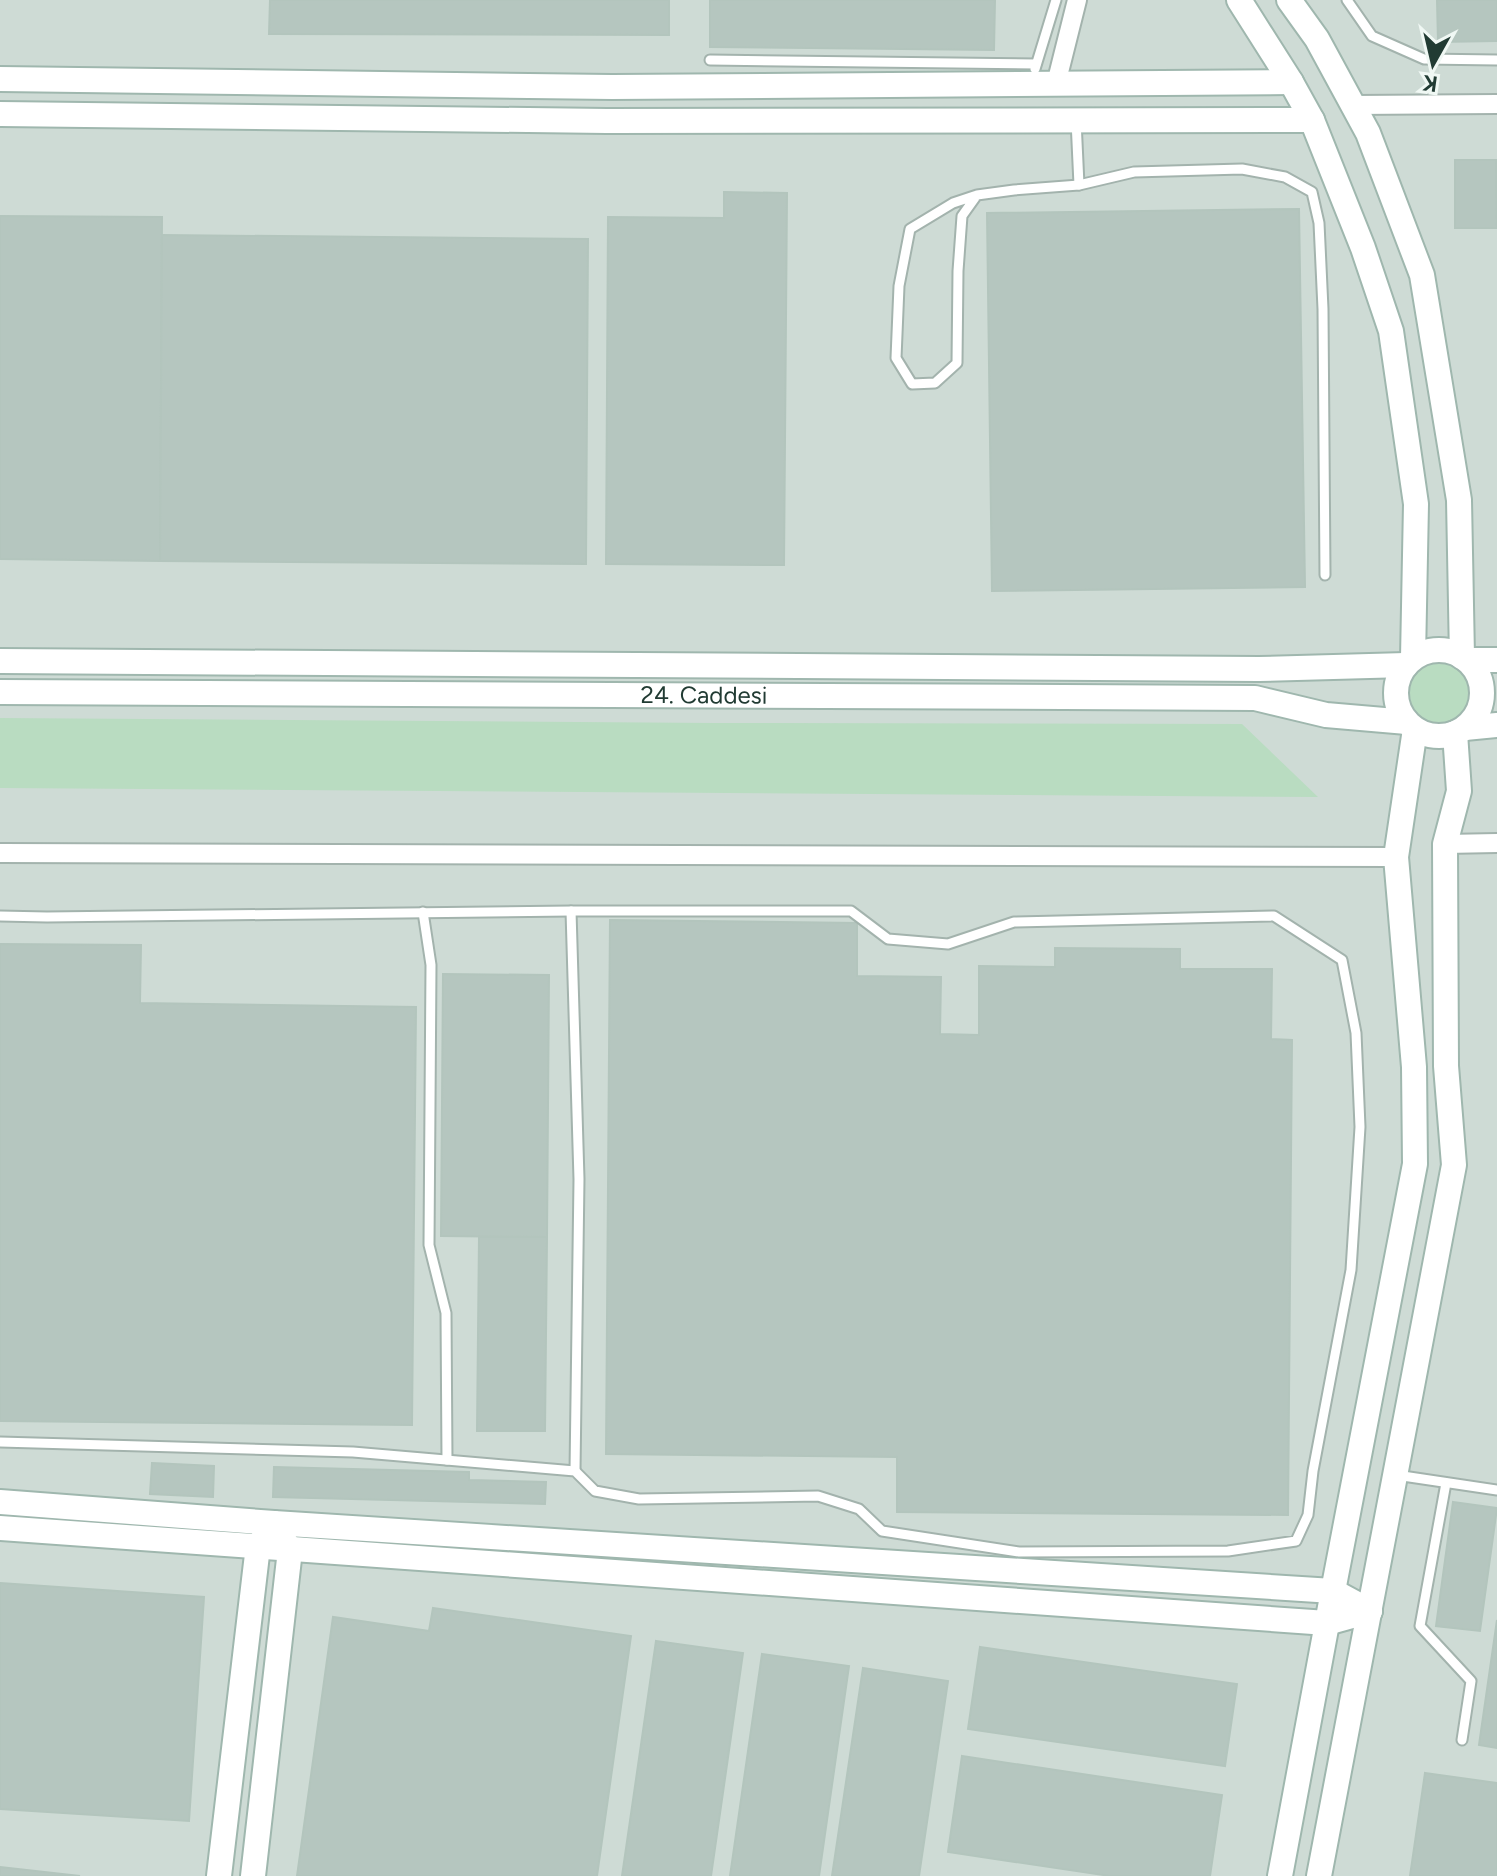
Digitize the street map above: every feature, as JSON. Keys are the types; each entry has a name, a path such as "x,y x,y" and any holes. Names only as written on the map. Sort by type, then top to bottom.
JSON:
{"street":[{"path":"1042,78 1077,0"},
{"path":"1239,0 1312,120 1363,248 1391,331 1416,504 1410,662"},
{"path":"1289,0 1317,39 1368,133 1422,275 1459,500 1465,658"},
{"path":"0,79 612,87 1042,78 1291,82"},
{"path":"1353,105 1497,104"},
{"path":"0,114 607,121 1312,120"},
{"path":"1319,1876 1454,1165 1446,1066 1445,844 1459,791 1460,730 1478,712 1482,692 1477,672 1465,658 1453,652 1433,650 1410,662 1396,684 1397,704 1411,726 1435,736 1460,730 1497,725"},
{"path":"1465,658 1497,660"},
{"name":"24. Caddesi","path":"0,661 1243,669 1410,662"},
{"name":"24. Caddesi","path":"0,692 1255,698 1326,715 1411,726"},
{"path":"1280,1876 1415,1164 1414,1067 1396,857 1411,726"},
{"path":"1445,844 1497,843"},
{"path":"0,853 1396,857"},
{"path":"0,1502 274,1523 1333,1591 1370,1611"},
{"path":"219,1876 258,1546 274,1523"},
{"path":"253,1876 290,1550 274,1523"},
{"path":"0,1528 1327,1623 1370,1611"}],"lane":[{"path":"710,60 1042,78 1056,0"},
{"path":"1347,0 1372,36 1424,59 1497,60"},
{"path":"1076,120 1079,185"},
{"path":"977,195 962,216 957,363 935,383 912,384 896,358 899,286 910,229 953,203 977,195 1079,185 1134,172 1242,169 1285,177 1312,192 1319,223 1323,309 1325,575"},
{"path":"571,911 579,1179 575,1471"},
{"path":"0,916 851,911 888,939 948,944 1014,922 1274,916 1342,960 1356,1033 1360,1127 1351,1270 1313,1471 1308,1515 1296,1541 1228,1551 1019,1552 882,1531 859,1509 818,1496 639,1499 595,1491 575,1471 353,1452 0,1442"},
{"path":"423,912 431,965 429,1245 446,1313 447,1460"},
{"path":"1396,1475 1497,1490"},
{"path":"1446,1483 1420,1626 1471,1681 1462,1740"}],"shaded area":[{"path":"0,0 1497,0 1497,1876 0,1876"}],"green space":[{"path":"1439,662 1461,671 1470,693 1461,715 1439,724 1417,715 1408,693 1417,671"},
{"path":"0,718 1242,724 1318,797 0,788"}],"building":[{"path":"270,0 669,0 669,35 269,34"},
{"path":"710,0 995,0 994,50 710,47"},
{"path":"1437,0 1497,0 1497,41 1438,42"},
{"path":"1455,160 1496,160 1497,228 1455,228"},
{"path":"724,192 787,193 784,565 606,564 608,217 724,218"},
{"path":"1299,209 1305,587 992,591 987,213"},
{"path":"0,216 162,217 160,561 0,559"},
{"path":"162,235 588,239 586,564 160,561"},
{"path":"610,920 857,923 857,976 941,977 940,1034 979,1035 979,966 1055,967 1055,948 1180,949 1180,969 1272,969 1271,1039 1292,1040 1288,1515 897,1512 897,1457 606,1454"},
{"path":"0,944 141,945 140,1003 416,1007 412,1425 0,1421"},
{"path":"443,974 549,975 547,1237 441,1236"},
{"path":"479,1237 547,1237 545,1431 477,1431"},
{"path":"152,1463 214,1466 213,1497 150,1494"},
{"path":"274,1467 469,1472 469,1480 546,1482 545,1504 273,1497"},
{"path":"1453,1502 1497,1508 1480,1631 1436,1626"},
{"path":"0,1583 204,1597 189,1821 0,1809"},
{"path":"433,1608 631,1636 597,1876 297,1876 333,1617 429,1631"},
{"path":"1497,1620 1497,1748 1479,1745"},
{"path":"656,1641 743,1653 711,1876 622,1876"},
{"path":"980,1647 1237,1684 1225,1766 968,1729"},
{"path":"762,1654 849,1666 819,1876 730,1876"},
{"path":"863,1668 948,1681 919,1876 832,1876"},
{"path":"962,1756 1222,1795 1210,1876 1110,1876 948,1852"},
{"path":"1425,1773 1497,1783 1497,1876 1410,1876"},
{"path":"0,1867 80,1876 0,1876"}]}
